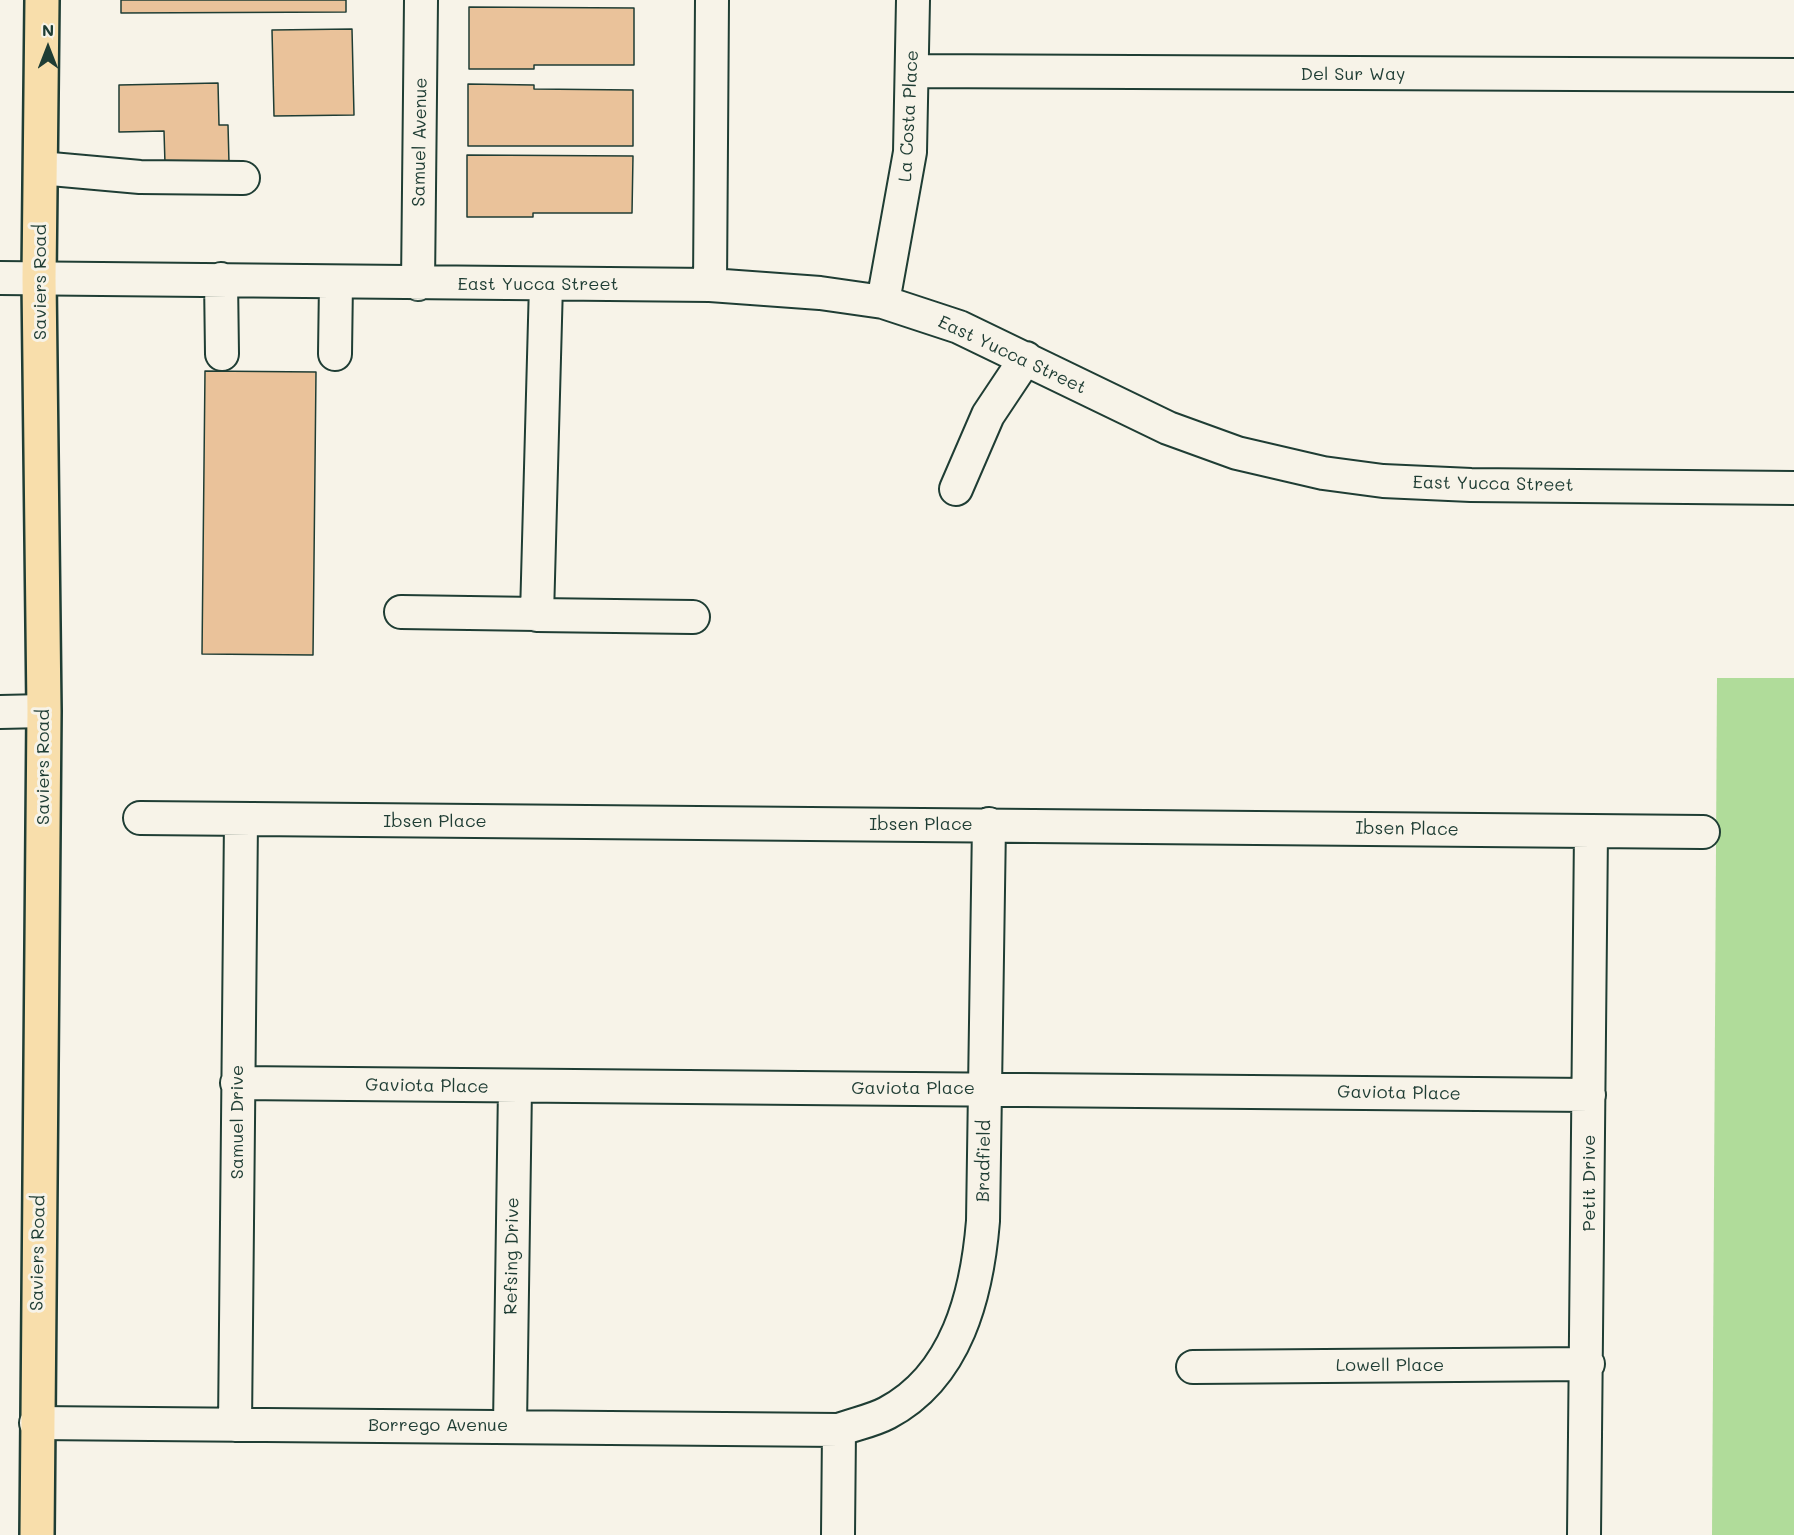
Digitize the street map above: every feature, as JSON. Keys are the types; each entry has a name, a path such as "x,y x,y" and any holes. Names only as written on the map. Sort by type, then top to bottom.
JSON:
{"main road":[{"name":"Saviers Road","path":"37,1535 36,1423 44,711 39,278 42,0"}],"street":[{"name":"Samuel Avenue","path":"418,284 421,0"},
{"path":"710,285 712,0"},
{"name":"La Costa Place","path":"883,302 910,152 913,0"},
{"name":"Del Sur Way","path":"913,71 1794,75"},
{"path":"40,168 140,177 243,178"},
{"name":"East Yucca Street","path":"0,278 221,279 418,284 710,285 820,293 883,302 959,327 1168,428 1237,453 1323,473 1383,481 1472,485 1794,488"},
{"path":"221,279 222,354"},
{"path":"334,354 336,282"},
{"path":"537,614 546,284"},
{"path":"956,489 988,415 1026,358"},
{"path":"401,612 693,617"},
{"path":"0,712 44,711"},
{"name":"Ibsen Place","path":"140,818 1702,831"},
{"name":"Samuel Drive","path":"235,1425 241,820"},
{"name":"Bradfield","path":"839,1430 887,1413 927,1384 950,1352 968,1309 980,1266 983,1221 989,824"},
{"name":"Petit Drive","path":"1584,1535 1588,1364 1592,831"},
{"name":"Gaviota Place","path":"237,1083 1589,1095"},
{"name":"Refsing Drive","path":"510,1425 515,1087"},
{"name":"Lowell Place","path":"1193,1366 1588,1364"},
{"name":"Borrego Avenue","path":"36,1423 510,1425 839,1430"},
{"path":"837,1535 839,1430"}],"green space":[{"path":"1717,678 1794,678 1794,1535 1712,1535"}],"building":[{"path":"121,0 346,0 346,12 121,13"},
{"path":"469,7 634,8 634,65 534,65 534,69 469,69"},
{"path":"352,29 354,115 274,116 272,30"},
{"path":"218,83 219,125 228,125 229,163 165,164 164,131 119,132 119,85"},
{"path":"468,84 534,85 534,89 633,90 633,146 468,146"},
{"path":"467,155 633,156 632,213 533,213 533,217 467,217"},
{"path":"205,371 316,372 313,655 202,654"}]}
